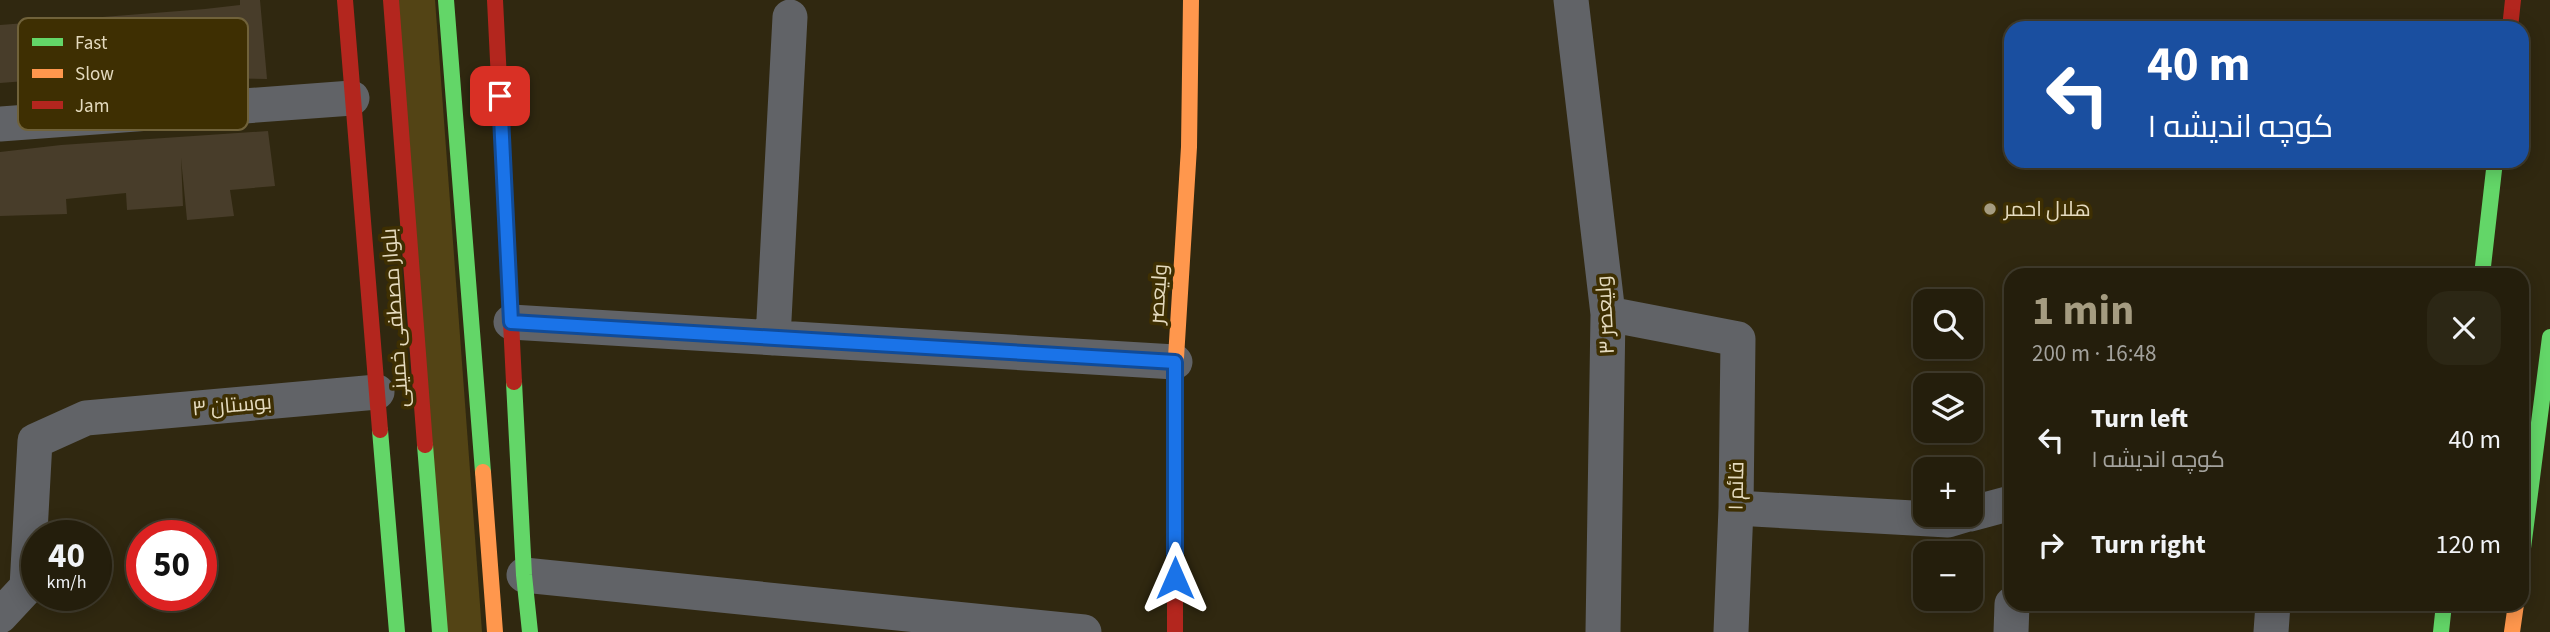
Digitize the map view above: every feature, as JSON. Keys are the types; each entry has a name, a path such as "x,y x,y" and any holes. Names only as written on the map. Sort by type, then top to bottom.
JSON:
{"main road":[{"path":"345,0 397,632"},
{"name":"بلوار مصطفی خمینی","path":"391,0 440,632"},
{"path":"446,0 495,632"},
{"path":"495,0 524,575 530,632"},
{"name":"ولیعصر","path":"1174,632 1175,362 1189,147 1191,0"},
{"path":"2511,21 2513,0"},
{"path":"2483,268 2494,168"},
{"path":"2529,488 2550,337"},
{"path":"2441,632 2443,611"},
{"path":"2512,632 2515,611"}],"street":[{"name":"ولیعصر ۳","path":"1571,0 1608,314 1604,632"},
{"path":"772,338 790,16"},
{"path":"248,106 352,98"},
{"path":"0,124 18,123"},
{"name":"قائم ۱","path":"1608,314 1738,339 1731,632"},
{"path":"511,322 1175,362"},
{"name":"بوستان ۳","path":"0,616 27,587 35,442 86,418 377,392"},
{"path":"1983,510 2004,505"},
{"path":"1736,508 1913,518"},
{"path":"524,575 1084,632"},
{"path":"2011,632 2012,611"},
{"path":"2272,632 2273,611"}],"shaded area":[{"path":"396,0 435,0 482,632 444,632"}],"building":[{"path":"240,0 260,0 267,79 248,79 248,18 90,18 205,9 240,5"},
{"path":"18,24 18,82 0,83 0,25"},
{"path":"268,131 275,186 230,190 234,216 187,220 181,158 183,206 127,210 126,193 66,199 67,214 0,216 0,152 61,145"}],"traffic: fast":[{"path":"446,0 483,472"},
{"path":"2483,268 2494,168"},
{"path":"2529,501 2550,337"},
{"path":"514,382 524,575 530,632"},
{"path":"380,430 397,632"},
{"path":"425,445 440,632"},
{"path":"2441,632 2443,611"}],"traffic: slow":[{"path":"1175,374 1189,147 1191,0"},
{"path":"483,472 495,632"},
{"path":"2512,632 2515,611"}],"traffic: jam":[{"path":"345,0 380,430"},
{"path":"391,0 425,445"},
{"path":"495,0 514,382"},
{"path":"2511,21 2513,0"},
{"path":"1175,374 1175,632"}],"place":[{"name":"هلال احمر","path":"1990,209"}],"route":[{"path":"500,96 511,322 1175,362 1175,578"}]}
